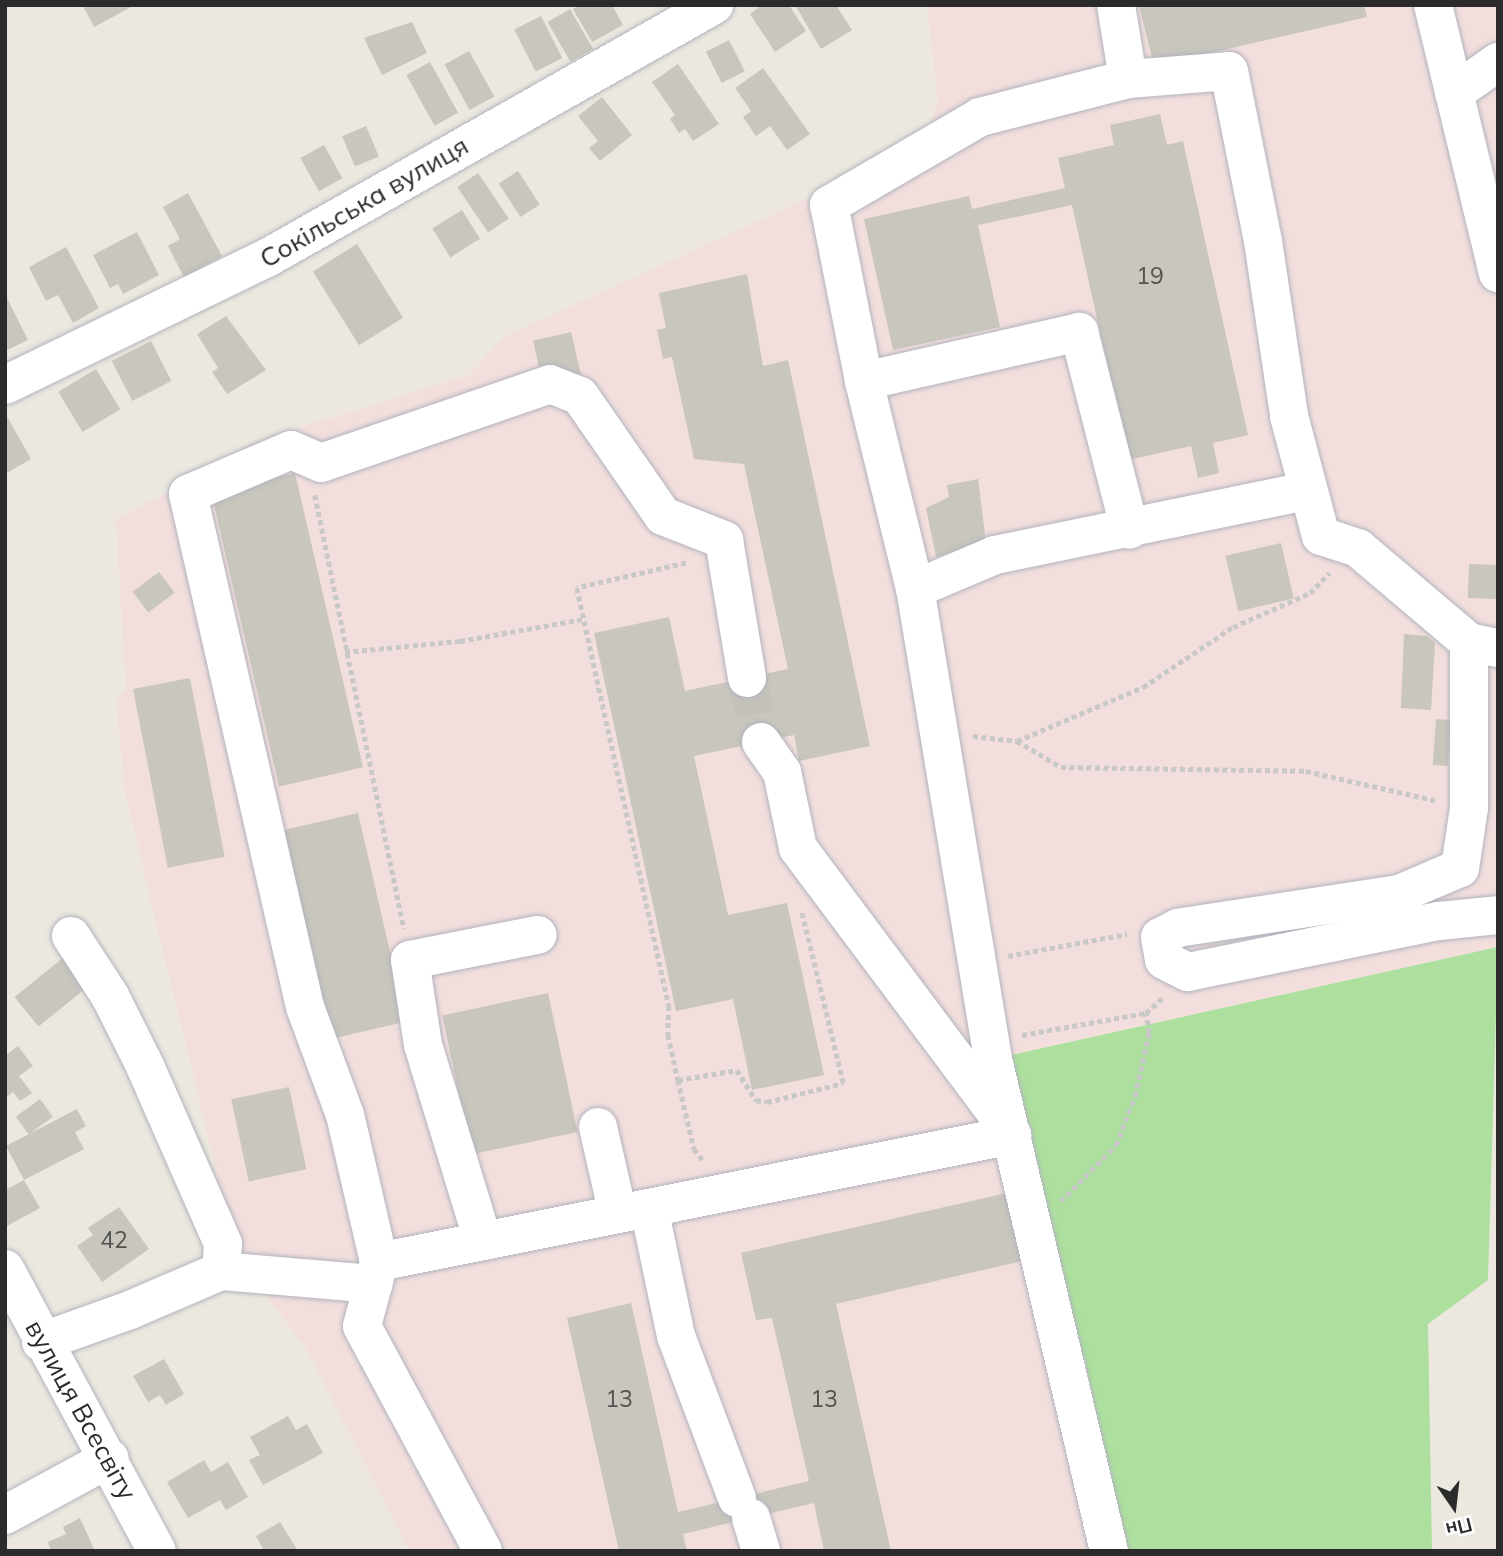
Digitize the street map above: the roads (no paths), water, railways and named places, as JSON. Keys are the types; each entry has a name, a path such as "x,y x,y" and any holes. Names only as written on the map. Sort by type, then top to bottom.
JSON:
{"street":[{"name":"Сокільська вулиця","path":"5,385 267,258 714,5"},
{"path":"1116,5 1128,79"},
{"path":"1433,5 1498,273"},
{"path":"1454,93 1498,62"},
{"path":"1109,1551 993,1059 915,589 864,382 829,205 980,117 1128,79 1229,71 1307,491 1321,536 1358,548 1484,645 1469,808 1460,868 1399,894 1178,928 1160,937 1164,960 1188,972 1439,921 1498,915"},
{"path":"864,382 1079,331 1130,530"},
{"path":"484,1551 362,1326 376,1273 345,1115 305,1007 188,494 291,450 321,463 550,384 580,396 663,516 724,540 747,677"},
{"path":"915,589 995,555 1130,530 1218,506 1307,491"},
{"path":"761,742 782,772 798,848 1012,1135"},
{"path":"484,1241 423,1045 411,960 538,935"},
{"path":"71,936 110,996 145,1066 223,1244 221,1271"},
{"path":"598,1127 634,1211 676,1336 750,1522"},
{"path":"41,1342 130,1310 221,1271 376,1273 484,1241 634,1211 719,1182 1012,1135"},
{"name":"вулиця Всесвіту","path":"5,1269 41,1342 110,1458 157,1551"},
{"path":"5,1514 110,1458"}],"tunnel":[{"path":"747,678 761,742"}]}
